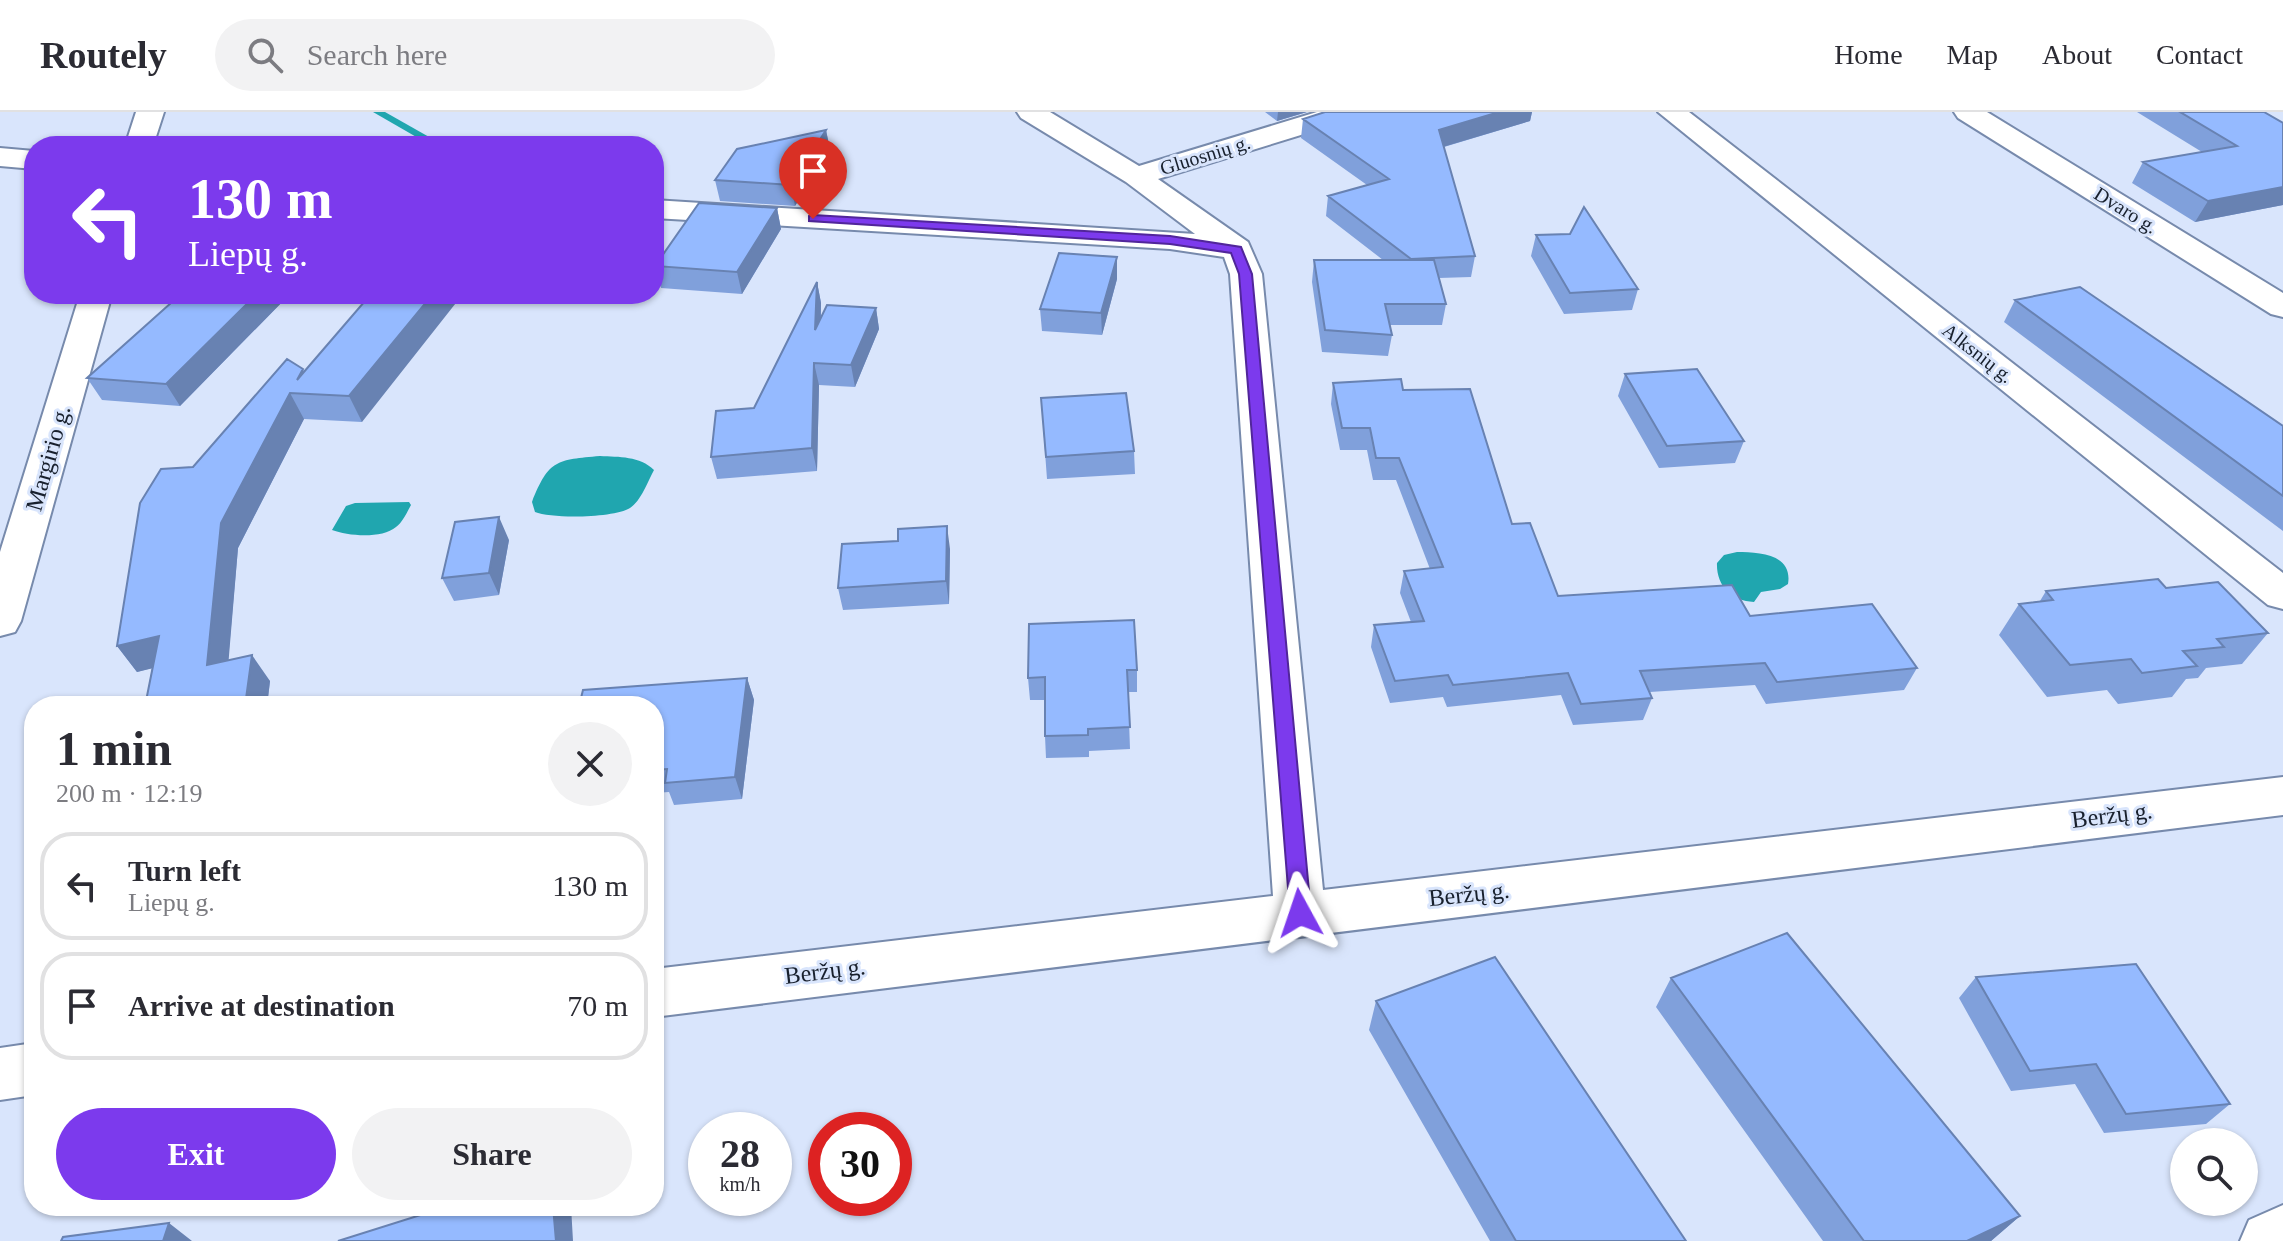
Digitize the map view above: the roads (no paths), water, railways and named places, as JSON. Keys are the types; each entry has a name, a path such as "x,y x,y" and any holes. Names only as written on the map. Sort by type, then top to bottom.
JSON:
{"street":[{"path":"142,136 150,112"},
{"path":"1031,112 1136,176"},
{"name":"Gluosnių g.","path":"1136,176 1346,112"},
{"name":"Alksnių g.","path":"1672,112 2283,595"},
{"name":"Dvaro g.","path":"1968,112 2283,307"},
{"path":"0,157 24,159"},
{"name":"Gluosnių g.","path":"1136,176 1237,249"},
{"path":"664,210 1170,240 1237,249 1246,274 1300,913"},
{"name":"Margirio g.","path":"0,621 93,304"},
{"name":"Beržų g.","path":"664,992 2283,796"},
{"path":"0,1074 24,1070"},
{"path":"2270,1241 2283,1235"}],"waterway":[{"path":"378,112 422,136"}]}
